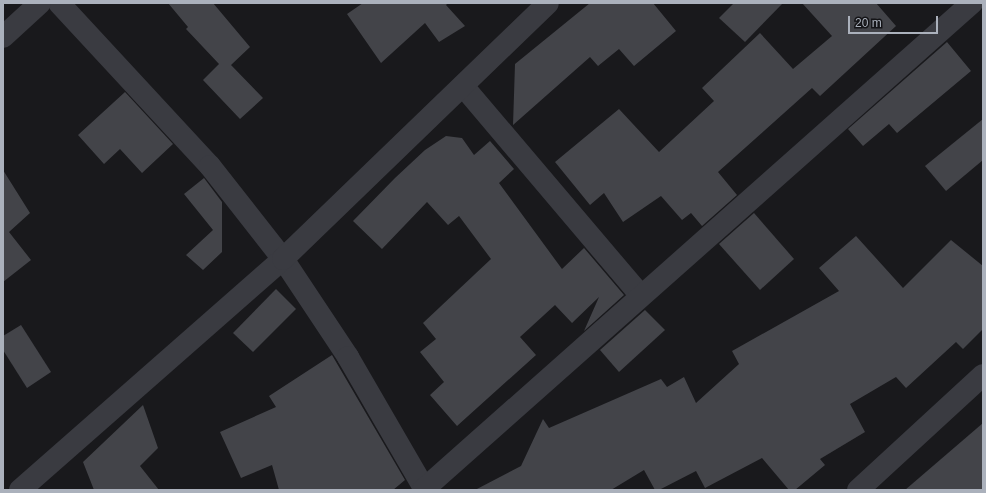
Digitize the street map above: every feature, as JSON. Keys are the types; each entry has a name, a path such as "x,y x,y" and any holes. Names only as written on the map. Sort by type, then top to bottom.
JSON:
{"street":[{"path":"3,37 40,3"},
{"path":"59,3 210,166 283,259 348,357 424,490 972,3"},
{"path":"20,490 283,259 548,3"},
{"path":"463,86 642,296"},
{"path":"858,490 983,375"}],"building":[{"path":"168,3 213,3 250,47 231,65 263,98 240,119 203,80 219,64 186,29 188,27"},
{"path":"363,3 448,3 446,5 465,26 439,42 425,23 381,63 347,14"},
{"path":"590,3 653,3 676,31 634,66 619,49 598,66 590,57 513,125 515,64"},
{"path":"734,3 783,3 745,42 719,18"},
{"path":"802,3 876,3 896,26 820,96 812,88 718,172 737,195 702,226 691,213 682,220 661,196 623,222 604,193 590,205 555,162 619,109 659,152 714,101 702,88 760,33 793,69 832,36"},
{"path":"947,42 971,71 897,133 889,124 863,146 848,129"},
{"path":"125,92 173,144 142,173 120,149 104,164 78,135"},
{"path":"983,119 983,160 946,191 925,166"},
{"path":"446,136 462,138 474,155 490,141 514,169 499,183 562,269 584,248 624,295 584,331 599,297 572,323 555,305 520,337 536,355 457,426 430,395 444,382 420,352 436,339 423,323 491,259 459,216 448,225 427,202 382,249 353,221 425,150"},
{"path":"3,170 30,213 9,232 31,260 3,282"},
{"path":"204,178 222,202 222,252 203,270 186,255 213,230 184,194"},
{"path":"754,213 794,259 760,290 719,244"},
{"path":"856,236 903,288 951,240 983,266 983,329 963,349 956,342 906,388 896,377 850,404 865,432 820,459 825,465 795,490 789,490 762,458 705,488 696,471 659,490 655,490 644,470 611,490 475,490 521,466 543,419 549,428 661,379 667,387 684,377 696,403 739,364 732,351 839,291 819,268"},
{"path":"276,289 296,309 253,352 233,333"},
{"path":"645,310 665,330 619,372 600,350"},
{"path":"21,325 51,372 27,388 3,350 3,336"},
{"path":"332,355 405,480 393,490 279,490 272,465 241,478 220,432 276,407 269,396"},
{"path":"143,405 158,448 140,466 159,490 94,490 83,462"},
{"path":"983,423 983,490 905,490"}]}
